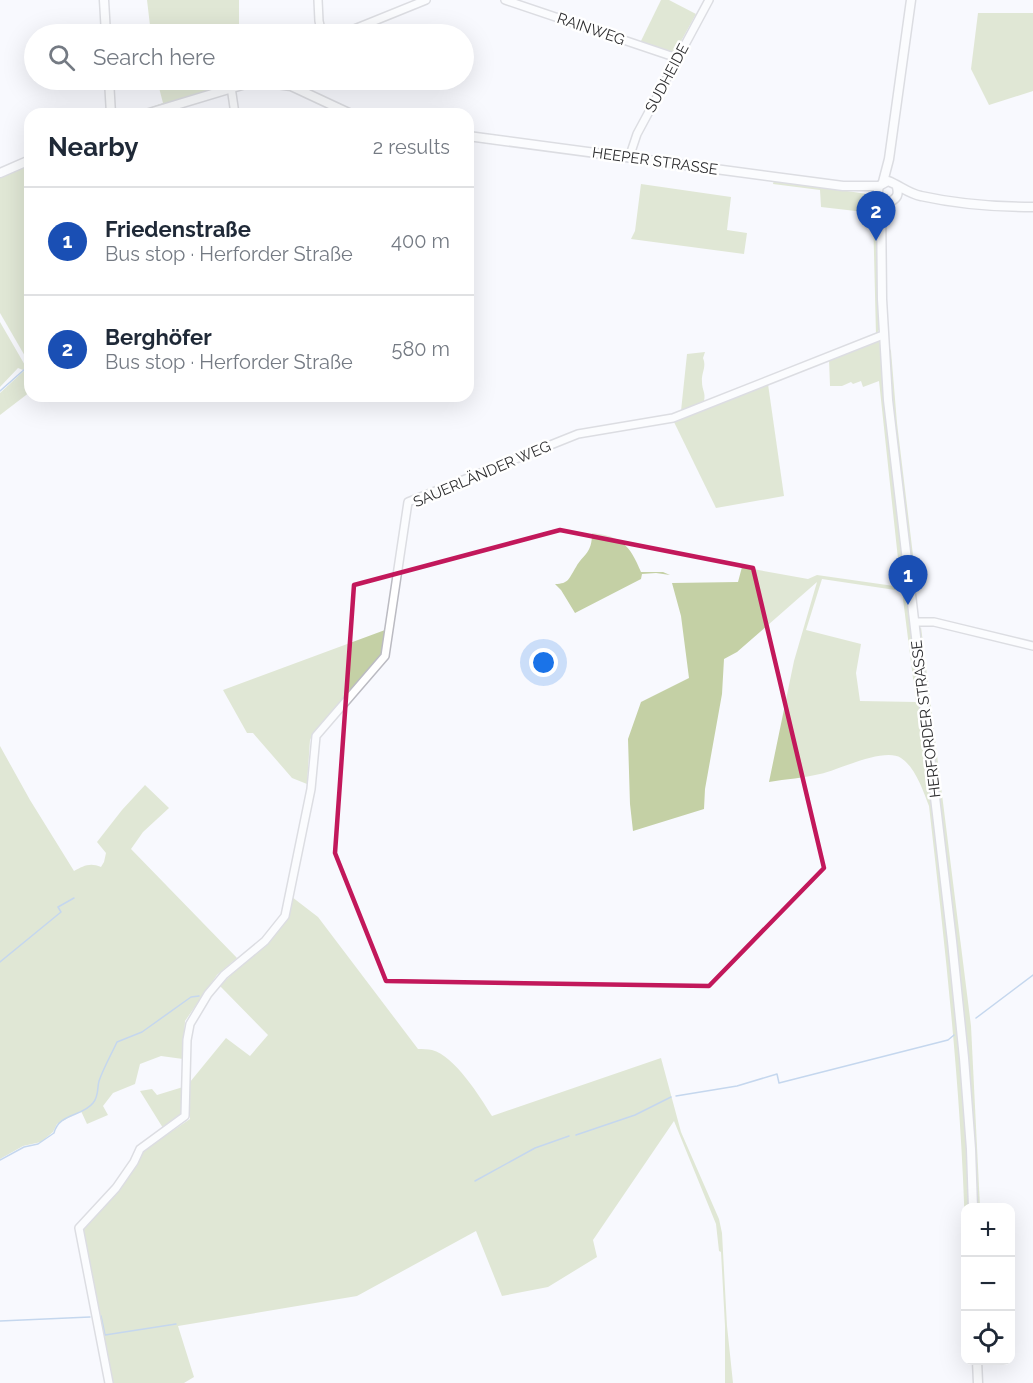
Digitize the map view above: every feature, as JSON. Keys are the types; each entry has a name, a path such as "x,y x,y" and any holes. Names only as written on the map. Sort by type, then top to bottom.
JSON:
{"street":[{"path":"105,0 106,24"},
{"path":"318,0 320,24"},
{"path":"367,24 426,0"},
{"name":"RAINWEG","path":"505,0 677,58"},
{"name":"SUDHEIDE","path":"629,158 637,134 709,0"},
{"path":"889,159 911,0"},
{"path":"110,90 111,108"},
{"path":"165,108 222,90"},
{"path":"231,90 234,108"},
{"path":"305,90 340,108"},
{"name":"HEEPER STRASSE","path":"474,137 843,186 895,185"},
{"name":"HERFORDER STRASSE","path":"889,159 879,198 882,231 883,335 889,409 964,1058 971,1149 972,1203"},
{"name":"HERFORDER STRASSE","path":"882,231 893,200 898,193 889,159"},
{"path":"0,173 24,163"},
{"path":"895,185 921,196"},
{"name":"HEEPER STRASSE","path":"843,186 879,198 893,200"},
{"path":"893,200 921,196 992,205 1033,207"},
{"name":"SAUERLÄNDER WEG","path":"109,1383 79,1228 116,1188 140,1149 185,1116 187,1040 190,1024 208,994 224,975 265,941 285,916 311,789 316,736 385,656 408,502 578,435 672,418 883,335"},
{"path":"915,622 934,622 1033,646"},
{"path":"977,1365 978,1383"}],"highlighted area":[{"path":"560,530 753,568 824,868 709,986 386,981 335,853 354,585"}],"green space":[{"path":"147,0 239,0 239,24 150,24"},
{"path":"661,0 669,0 696,14 674,54 640,43"},
{"path":"978,13 1033,13 1033,91 989,105 971,69"},
{"path":"160,90 212,90 156,108 149,108 163,103"},
{"path":"24,166 24,354 0,313 0,176"},
{"path":"774,180 867,194 876,208 878,225 876,246 879,269 880,328 876,335 873,213 821,207 820,190 773,184"},
{"path":"641,184 731,197 727,230 747,233 744,254 631,239 635,231"},
{"path":"0,322 24,364 24,369 18,368 0,387"},
{"path":"876,340 880,343 907,608 909,609 954,982 961,1057 969,1203 964,1203 956,1071 929,806 915,774 901,758 884,755 861,760 828,772 769,782 794,661 817,582 737,652 724,659 722,694 705,789 704,809 633,831 628,739 641,702 689,678 681,616 672,583 738,582 742,567 808,579 817,575 901,587 879,381 863,387 861,381 842,386 830,386 829,359","holes":["822,579 902,591 916,702 860,701 856,673 861,644 806,630"]},
{"path":"886,340 891,351 897,423 916,580 912,579"},
{"path":"705,352 702,379 704,401 681,411 687,354"},
{"path":"24,371 24,397 0,415 0,393"},
{"path":"768,384 784,496 716,508 674,422"},
{"path":"592,533 602,534 623,544 633,555 641,572 663,572 670,575 642,574 641,579 575,613 555,584 566,582 570,577 589,549"},
{"path":"921,627 971,1026 980,1203 976,1203 919,631"},
{"path":"385,630 382,654 313,734 310,740 307,784 292,778 253,733 247,733 223,690"},
{"path":"0,746 74,871 90,865 101,867 106,853 97,842 145,785 169,808 143,832 131,849 237,958 217,975 185,1021 183,1059 161,1056 140,1064 135,1084 113,1093 103,1106 108,1115 87,1124 81,1111 57,1124 53,1132 41,1142 23,1146 0,1159"},
{"path":"292,897 318,917 418,1049 432,1050 449,1060 466,1078 492,1116 661,1058 681,1132 719,1219 733,1383 725,1383 721,1252 716,1224 674,1121 593,1240 597,1257 548,1287 502,1296 476,1231 357,1296 178,1326 194,1377 184,1383 110,1383 82,1228 136,1163 144,1150 190,1119 190,1082 226,1038 250,1056 268,1035 220,986 274,937 282,926"},
{"path":"183,1087 183,1108 175,1120 163,1128 140,1091 152,1089 157,1095"}],"waterway":[{"path":"0,391 24,370"},
{"path":"0,962 61,912 58,907 74,898"},
{"path":"976,1018 1033,975"},
{"path":"0,1160 24,1147 38,1144 54,1133 66,1118 83,1111 93,1103 101,1076 117,1042 142,1032 191,997 199,996"},
{"path":"676,1096 737,1086 777,1074 779,1083 948,1040 954,1035"},
{"path":"576,1135 635,1115 671,1097"},
{"path":"475,1181 535,1148 569,1136"},
{"path":"101,1316 105,1335 176,1324"},
{"path":"0,1321 90,1317"}],"place":[{"name":"Berghöfer","path":"876,241"},
{"name":"Friedenstraße","path":"908,605"}]}
